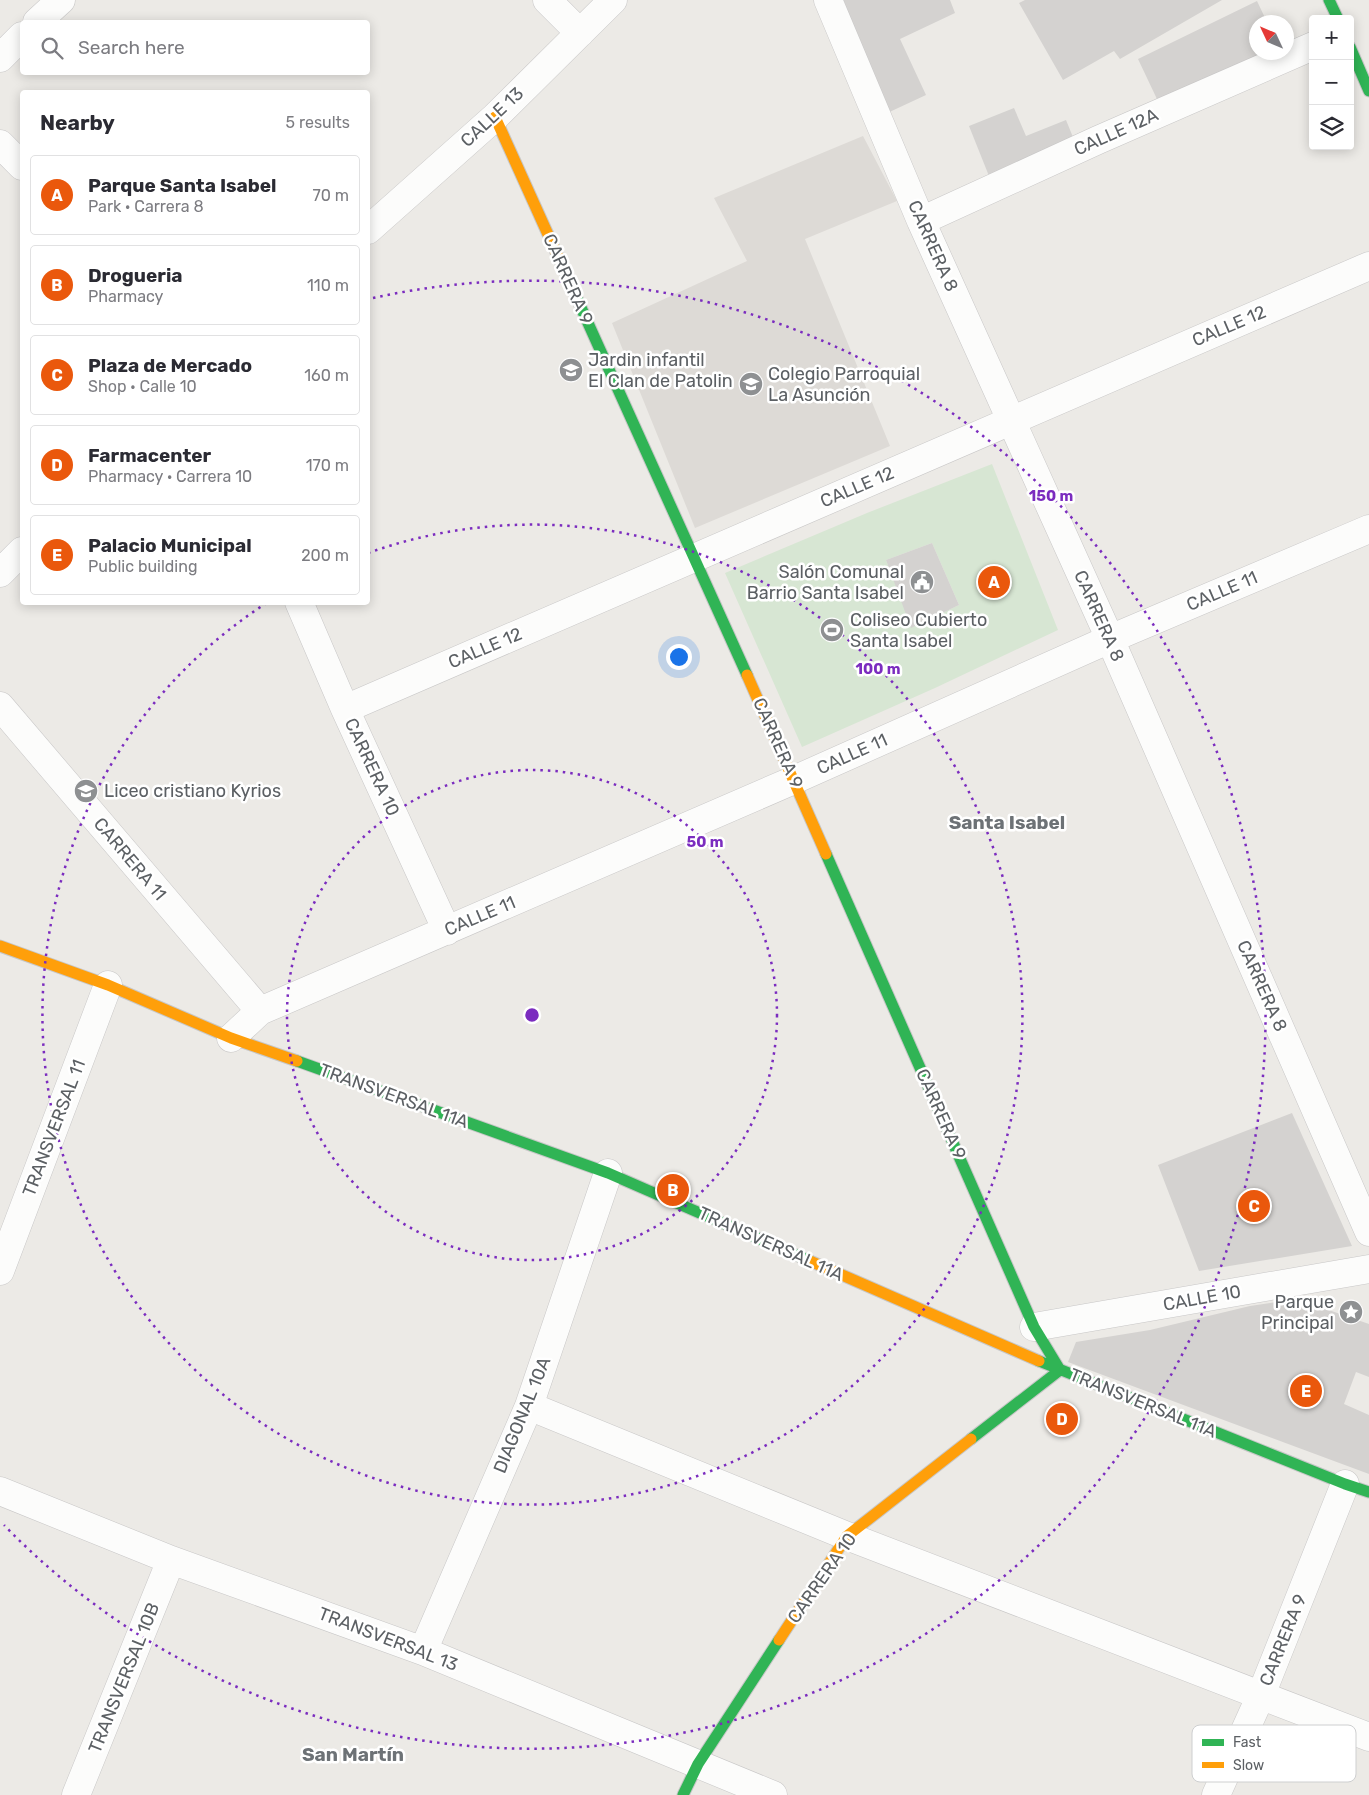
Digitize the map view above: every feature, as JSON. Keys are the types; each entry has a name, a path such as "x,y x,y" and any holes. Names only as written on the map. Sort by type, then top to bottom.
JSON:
{"street":[{"path":"39,20 61,0"},
{"path":"546,0 580,32"},
{"name":"CALLE 13","path":"370,228 494,117 613,0"},
{"name":"CARRERA 8","path":"828,0 921,221 1110,639 1369,1232"},
{"path":"1329,0 1336,15"},
{"path":"0,58 20,38"},
{"name":"CALLE 12A","path":"921,221 1098,140 1309,48"},
{"path":"1354,55 1368,84"},
{"name":"CARRERA 9","path":"494,117 794,780 1034,1327 1060,1370"},
{"path":"0,144 20,164"},
{"name":"CALLE 12","path":"345,709 1369,266"},
{"name":"CALLE 11","path":"231,1038 260,1011 794,780 1110,639 1369,529"},
{"path":"0,573 20,553"},
{"name":"CARRERA 10","path":"300,605 345,709 447,931"},
{"name":"CARRERA 11","path":"0,706 260,1011"},
{"name":"TRANSVERSAL 11A","path":"0,946 108,986 231,1038 608,1173 1060,1370 1357,1488"},
{"name":"TRANSVERSAL 11","path":"0,1271 108,986"},
{"name":"DIAGONAL 10A","path":"423,1651 529,1406 608,1173"},
{"name":"CALLE 10","path":"1034,1327 1369,1269"},
{"name":"CARRERA 10","path":"683,1795 698,1764 847,1536 1060,1370"},
{"path":"529,1406 847,1536 1336,1725"},
{"name":"CARRERA 9","path":"1248,1725 1357,1488"},
{"name":"TRANSVERSAL 13","path":"0,1491 171,1560 423,1651 773,1795"},
{"name":"TRANSVERSAL 10B","path":"76,1795 171,1560"},
{"path":"1356,1733 1369,1738"},
{"name":"CARRERA 9","path":"1216,1795 1222,1782"}],"shaded area":[{"name":"Colegio Parroquial La Asunción","path":"863,136 897,201 805,239 890,446 695,528 612,323 747,261 714,198"}],"green space":[{"path":"992,464 1058,630 935,688 802,747 725,573 867,513","holes":["932,543 959,605 912,627 886,560"]}],"building":[{"path":"830,0 950,0 955,13 900,39 926,95 883,115"},
{"path":"1025,0 1222,0 1120,59 1114,51 1063,80 1019,3"},
{"path":"1257,1 1264,15 1249,15 1249,60 1266,60 1165,116 1138,59"},
{"path":"1014,108 1026,136 1066,120 1077,147 991,181 969,126"},
{"name":"Salón Comunal Barrio Santa Isabel","path":"932,543 959,605 911,628 886,560"},
{"path":"1292,1113 1352,1246 1199,1271 1158,1165"},
{"path":"1297,1299 1369,1324 1369,1377 1356,1372 1344,1404 1369,1415 1369,1474 1068,1362 1076,1342 1150,1330 1250,1306"}],"traffic: fast":[{"path":"1329,0 1336,15"},
{"path":"1354,56 1369,91"},
{"path":"560,261 747,675"},
{"path":"826,854 1034,1327 1060,1370 971,1439"},
{"path":"297,1061 608,1173 810,1261"},
{"path":"1039,1361 1369,1492"},
{"path":"683,1795 698,1764 779,1640"}],"traffic: slow":[{"path":"495,117 560,261"},
{"path":"747,675 826,854"},
{"path":"0,946 108,985 231,1038 297,1061"},
{"path":"810,1261 1039,1361"},
{"path":"779,1640 847,1536 971,1439"}],"place":[{"name":"Jardin infantil El Clan de Patolin","path":"571,370"},
{"name":"Colegio Parroquial La Asunción","path":"751,384"},
{"name":"Salón Comunal Barrio Santa Isabel","path":"922,582"},
{"name":"Parque Santa Isabel","path":"994,582"},
{"name":"Coliseo Cubierto Santa Isabel","path":"832,630"},
{"name":"Liceo cristiano Kyrios","path":"86,791"},
{"name":"Drogueria","path":"673,1190"},
{"name":"Plaza de Mercado","path":"1254,1206"},
{"name":"Parque Principal","path":"1351,1312"},
{"name":"Palacio Municipal","path":"1306,1391"},
{"name":"Farmacenter","path":"1062,1419"}],"district":[{"name":"Santa Isabel","path":"1007,822"},
{"name":"San Martín","path":"353,1754"}]}
